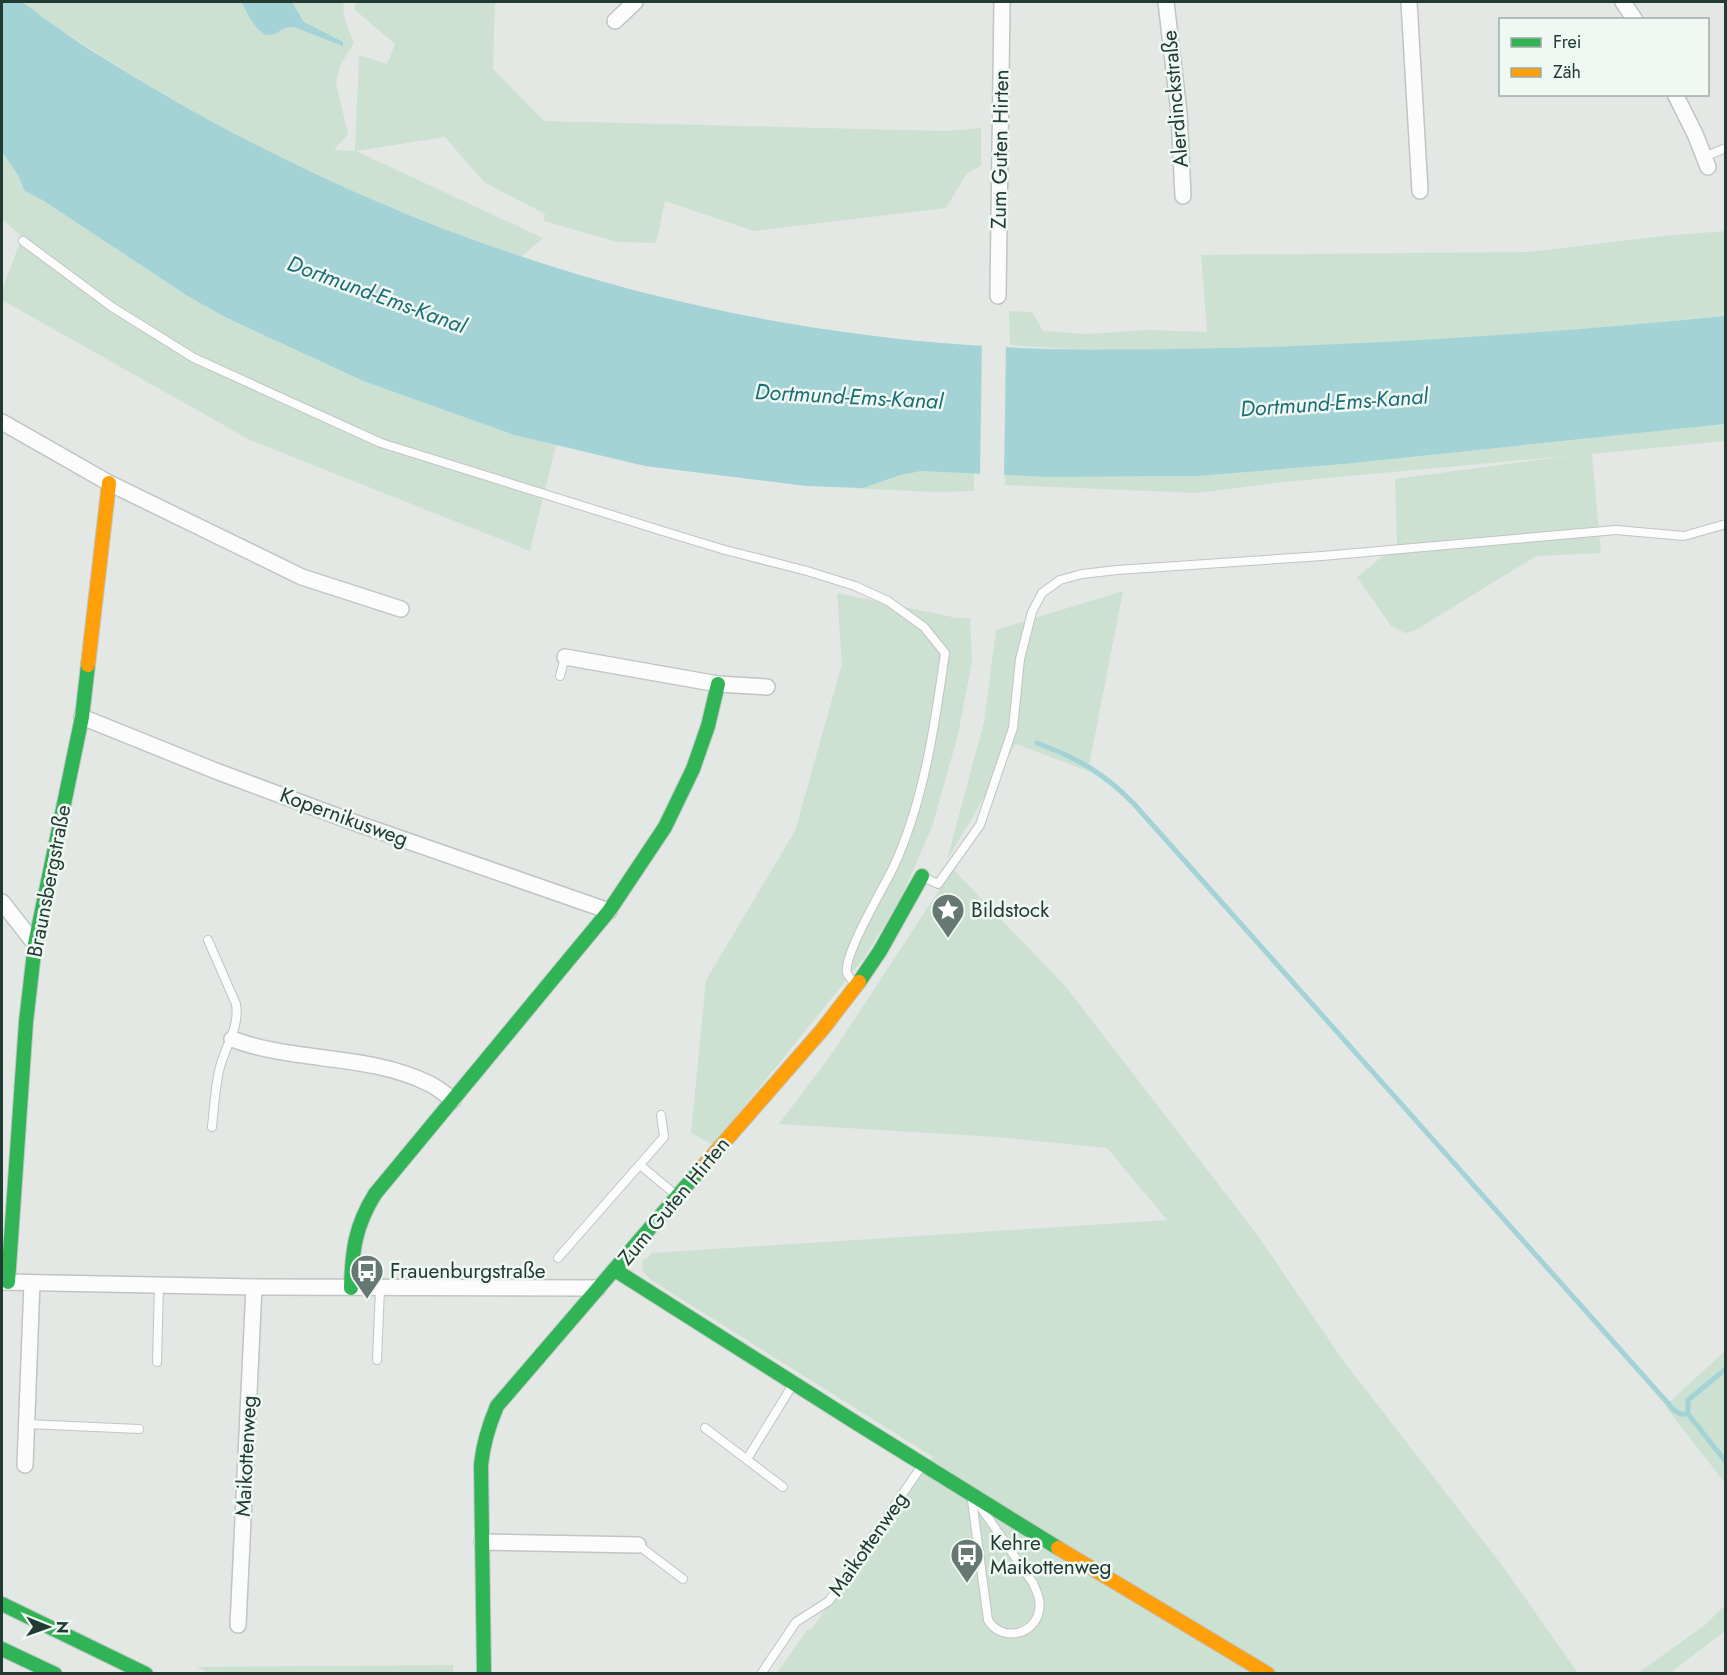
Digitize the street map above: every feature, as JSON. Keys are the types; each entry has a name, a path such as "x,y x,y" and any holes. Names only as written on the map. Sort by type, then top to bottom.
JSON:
{"main road":[{"name":"Braunsbergstraße","path":"5,1282 26,1022 35,944 82,717 109,483"},
{"path":"351,1288 354,1242 362,1214 375,1194 609,911 670,817 693,769 708,726 718,684"},
{"name":"Zum Guten Hirten","path":"484,1674 481,1465 483,1444 497,1406 822,1030 856,986 906,907 921,876"},
{"path":"615,1270 792,1384 1268,1674"},
{"path":"2,1604 146,1674"},
{"path":"2,1649 55,1674"}],"street":[{"path":"615,21 636,2"},
{"name":"Zum Guten Hirten","path":"998,296 1002,2"},
{"name":"Alerdinckstraße","path":"1166,2 1179,112 1183,196"},
{"path":"1409,2 1420,191"},
{"path":"1623,2 1634,18"},
{"path":"1676,96 1706,162"},
{"path":"2,422 109,483 302,577 401,609"},
{"path":"565,657 718,684 767,687"},
{"name":"Kopernikusweg","path":"82,717 216,771 353,822 609,911"},
{"path":"2,902 35,944"},
{"path":"232,1039 262,1049 346,1060 386,1069 432,1084 453,1100"},
{"path":"5,1282 351,1288 598,1288"},
{"path":"25,1465 32,1283"},
{"name":"Maikottenweg","path":"238,1625 254,1287"},
{"path":"482,1542 638,1545"}],"lane":[{"path":"1706,162 1725,148"},
{"path":"23,241 112,307 194,358 381,443 680,536 855,586 888,601 924,627 945,653 933,732 908,830 894,867 870,911 848,961 847,972 856,986"},
{"path":"921,876 938,884 980,825 1012,728 1020,659 1032,612 1042,593 1060,580 1082,574 1117,570 1322,556 1617,530 1684,536 1725,524"},
{"path":"560,676 565,657"},
{"path":"208,940 236,1004 236,1025 218,1072 212,1127"},
{"path":"558,1258 664,1137 661,1114"},
{"path":"640,1165 677,1196"},
{"path":"157,1362 159,1285"},
{"path":"377,1360 380,1288"},
{"path":"747,1460 792,1384"},
{"path":"27,1424 139,1429"},
{"path":"705,1428 783,1486"},
{"name":"Maikottenweg","path":"762,1674 796,1622 829,1600 924,1464"},
{"path":"971,1493 1033,1583 1039,1597 1036,1619 1023,1631 1005,1634 992,1627 988,1620 971,1493"},
{"path":"638,1545 682,1579"}],"green space":[{"path":"20,2 241,2 254,25 264,34 275,34 286,28 294,27 342,42 304,22 292,2 344,2 345,18 354,43 340,65 336,83 348,134 334,150 355,151 359,55 387,64 395,44 354,9 356,2 495,2 493,69 544,121 946,131 981,128 981,166 967,173 946,208 754,231 665,201 656,243 617,242 544,221 545,214 484,182 445,137 356,151 543,238 521,257 373,200 265,150 140,80"},
{"path":"2,152 26,191 186,295 225,317 363,381 514,435 556,445 530,551 250,440 2,300 2,290 22,237 2,219"},
{"path":"1725,231 1725,316 1362,344 1126,350 1010,345 1009,311 1032,312 1043,331 1086,334 1147,330 1207,332 1201,255 1529,252"},
{"path":"1725,424 1725,441 1592,454 1601,553 1536,556 1414,631 1405,633 1391,626 1357,577 1397,545 1395,479 1568,456 1284,482 1197,493 1005,485 1005,475 1198,476 1344,464"},
{"path":"921,471 974,473 974,491 934,492 850,488 868,486"},
{"path":"1123,591 1088,771 1016,744 947,860 984,722 996,630"},
{"path":"837,593 957,618 970,618 972,661 958,735 932,827 901,898 864,958 713,1145 691,1133 706,980 795,831 842,664"},
{"path":"953,869 1066,987 1256,1233 1342,1359 1501,1564 1578,1673 777,1673 808,1629 812,1628 933,1457 651,1280 643,1272 642,1261 651,1253 1167,1220 1107,1148 997,1137 779,1124 833,1052"},
{"path":"1725,1351 1725,1483 1665,1406"},
{"path":"1725,1605 1725,1631 1670,1673 1638,1673 1705,1625"},
{"path":"453,1665 453,1674 211,1674 197,1667"}],"water":[{"name":"Dortmund-Ems-Kanal","path":"16,1 26,4 94,52 201,116 356,192 409,215 517,255 683,302 796,325 911,340 1001,347 1131,350 1354,344 1540,332 1725,316 1725,424 1344,464 1198,476 1047,477 921,471 863,488 806,486 645,466 514,435 363,381 225,317 186,295 44,201 25,191 18,175 2,152 2,2"},
{"path":"241,2 292,2 304,22 343,42 343,46 294,27 286,28 275,34 264,34 254,25"}],"pier":[{"path":"982,343 1006,343 1004,478 980,477"}],"waterway":[{"path":"1037,743 1065,754 1101,775 1134,804 1674,1410 1680,1414 1688,1414"},
{"path":"1726,1369 1688,1400 1688,1414 1726,1462"}],"traffic: fast":[{"path":"8,1282 26,1022 35,944 82,717 88,665"},
{"path":"351,1288 356,1239 363,1217 375,1194 609,911 665,827 693,769 708,726 718,684"},
{"path":"859,982 880,951 922,876"},
{"path":"484,1674 481,1465 491,1420 497,1406 699,1171"},
{"path":"615,1270 1058,1548"},
{"path":"2,1604 146,1674"},
{"path":"2,1649 55,1674"}],"traffic: slow":[{"path":"88,665 109,483"},
{"path":"699,1171 822,1030 859,982"},
{"path":"1058,1548 1268,1674"}],"place":[{"name":"Bildstock","path":"948,939"},
{"name":"Frauenburgstraße","path":"367,1300"},
{"name":"Kehre Maikottenweg","path":"967,1584"}]}
